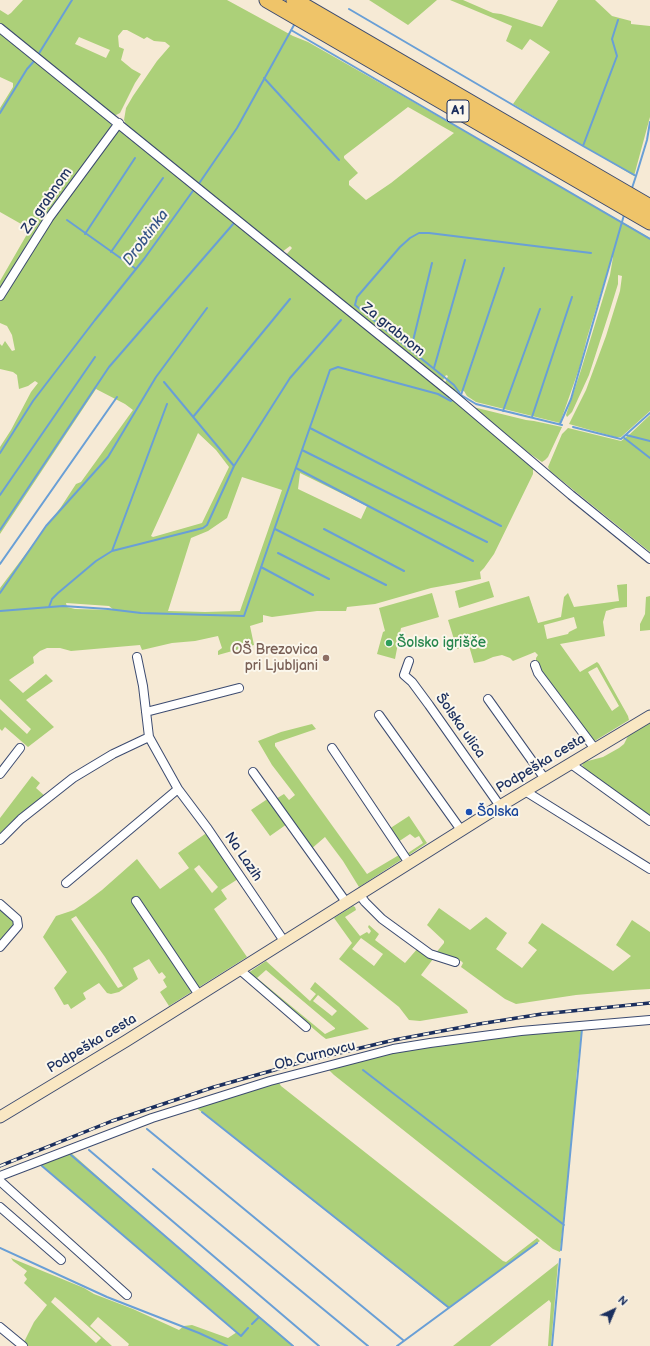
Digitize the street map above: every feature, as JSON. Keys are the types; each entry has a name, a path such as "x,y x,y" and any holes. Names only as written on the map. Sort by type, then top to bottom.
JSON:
{"highway":[{"name":"A1","path":"267,0 650,222"},
{"name":"A1","path":"294,0 650,207"}],"main road":[{"name":"Podpeška cesta","path":"0,1116 199,996 461,830 650,716"}],"street":[{"name":"Za grabnom","path":"0,28 452,394 650,559"},
{"name":"Za grabnom","path":"0,296 49,218 118,123"},
{"name":"Na Lazih","path":"137,657 150,737 178,789 208,829 284,942"},
{"name":"Šolska ulica","path":"409,661 404,674 412,682 500,806"},
{"path":"535,665 538,673 595,749"},
{"path":"146,712 239,688"},
{"path":"488,699 545,779"},
{"path":"378,715 461,830"},
{"path":"0,840 21,819 74,778 113,754 150,737"},
{"path":"0,774 20,748"},
{"path":"332,748 408,863"},
{"path":"571,764 650,821"},
{"path":"253,772 346,902"},
{"path":"66,883 178,789"},
{"path":"525,791 650,869"},
{"path":"359,894 382,919 430,954 455,962"},
{"path":"136,901 199,996"},
{"path":"0,904 16,919 18,926 0,947"},
{"path":"240,970 306,1027"},
{"name":"Ob Curnovcu","path":"0,1176 152,1118 270,1081 393,1049 521,1031 650,1020"},
{"path":"0,1181 127,1295"},
{"path":"0,1207 61,1260"},
{"path":"0,1327 23,1346"}],"green space":[{"path":"23,0 227,0 293,36 308,42 650,238 650,411 621,437 615,437 569,424 586,390 606,336 620,291 622,276 618,275 618,284 589,375 572,412 567,417 566,415 610,275 613,257 587,338 580,366 560,423 476,402 467,396 464,391 456,394 444,385 448,376 446,375 442,382 286,255 292,248 290,246 282,252 127,127 124,120 126,108 157,61 170,46 165,42 154,41 147,37 144,39 127,30 123,30 118,36 119,47 124,49 121,60 141,74 120,113 114,116 0,23 0,10 8,15","holes":["79,37 110,50 106,58 75,44","408,107 454,133 391,183 366,200 349,185 349,181 358,173 344,158 344,156"]},
{"path":"369,0 437,0 408,25"},
{"path":"450,0 463,0 493,13 501,14 542,27 558,0 595,0 612,16 631,21 631,24 650,26 650,117 634,176 513,104 550,52 530,39 522,50 506,41 512,26"},
{"path":"0,30 111,122 111,127 0,292 0,281 30,229 0,212 0,108 13,87 13,83 0,77"},
{"path":"119,131 125,131 533,464 533,474 494,554 480,572 481,579 431,588 375,604 347,607 346,611 317,611 272,617 263,615 263,622 250,626 254,645 218,655 218,651 222,648 218,636 195,641 172,643 142,650 140,645 71,651 60,648 47,648 40,651 33,657 34,663 9,680 23,693 46,674 53,681 26,700 54,727 28,747 5,727 2,731 0,729 0,709 27,734 31,729 0,699 0,588 61,507 76,484 81,482 133,410 125,404 96,389 0,534 0,447 11,430 31,392 38,383 35,381 28,386 19,389 17,375 13,372 0,369 0,344 2,346 5,341 12,351 15,350 12,335 7,326 0,323 0,301 54,215 114,134","holes":["198,433 216,450 229,467 202,523 153,537 151,536","300,473 367,506 361,519 298,489","242,477 282,490 240,611 168,611 191,538 208,531 227,518","66,603 109,606 114,610 75,609 67,607"]},
{"path":"473,407 562,427 548,457 542,462"},
{"path":"650,415 650,552 550,471 548,467 562,434 568,428 621,441"},
{"path":"489,581 494,597 459,608 455,591"},
{"path":"627,584 627,607 606,611 603,622 605,636 560,644 580,672 597,662 599,664 628,716 629,720 593,742 536,665 536,658 538,655 535,652 513,661 502,655 474,663 469,646 457,649 448,620 529,596 538,623 561,617 564,597 568,593 574,607 619,601 617,585","holes":["574,617 577,628 568,634 547,639 544,625","597,667 619,706 612,711 588,672"]},
{"path":"432,593 439,617 401,628 395,659 377,654 383,632 385,631 379,608"},
{"path":"650,596 650,630 640,631 640,624 645,614 646,597"},
{"path":"650,722 650,818 588,772 582,765 584,762 603,757 619,748 624,744 628,736"},
{"path":"312,724 316,729 275,743 275,746 367,874 399,855 404,858 359,887 343,861 325,837 310,850 275,800 284,794 289,800 295,795 272,765 258,741 281,732"},
{"path":"32,776 40,783 36,788 46,797 0,836 0,818"},
{"path":"269,798 287,824 270,836 251,810"},
{"path":"409,816 427,843 409,855 408,853 423,843 419,836 415,838 410,834 398,842 389,829"},
{"path":"205,834 208,835 238,879 221,890 227,899 214,909 247,957 169,1006 160,992 167,987 163,980 166,977 162,972 159,974 149,959 133,968 138,979 119,992 111,994 107,993 99,983 83,993 86,999 71,1009 68,1004 64,1005 54,988 67,972 43,937 56,916 74,910 86,902 137,859 160,889 189,868 178,853","holes":["199,865 218,887 212,893 194,869","76,916 105,957 123,986 118,988 71,919"]},
{"path":"353,906 355,907 356,910 345,917 360,936 367,932 369,934 371,931 368,927 369,925 379,934 375,940 405,963 418,948 433,959 421,975 467,1010 468,1013 420,1021 409,1020 399,1007 339,959 352,943 334,918","holes":["361,938 383,954 374,966 352,949"]},
{"path":"0,907 14,919 15,924 0,942"},
{"path":"439,908 470,930 486,917 507,933 496,949 522,968 537,950 528,943 542,923 613,971 631,956 616,945 632,920 650,932 650,989 576,995 516,1004 505,999 461,967 463,963 461,961 435,954 444,941 427,925"},
{"path":"266,961 310,1001 316,994 310,989 315,982 369,1029 326,1039 248,973","holes":["266,970 335,1028 335,1029 325,1034 257,978","318,995 337,1011 332,1016 313,1001"]},
{"path":"582,1026 560,1252 553,1249 328,1069 398,1050"},
{"path":"278,1081 281,1086 503,1261 506,1262 537,1238 540,1241 448,1308 194,1106"},
{"path":"69,1151 141,1215 294,1346 128,1346 129,1344 98,1317 90,1326 112,1346 28,1346 24,1342 34,1322 47,1305 24,1283 27,1279 24,1275 27,1271 11,1258 179,1330 184,1326 192,1325 228,1338 237,1332 38,1163","holes":["55,1297 101,1338 96,1343 51,1302"]},
{"path":"558,1263 551,1346 548,1346 551,1303 549,1300 490,1346 453,1346"}],"waterway":[{"path":"38,55 72,0"},
{"path":"349,9 583,146"},
{"path":"618,20 612,39 617,56 583,146 636,176 632,188"},
{"name":"Drobtinka","path":"198,185 237,128 294,25"},
{"path":"291,30 650,239"},
{"path":"0,113 27,69 36,59"},
{"path":"264,78 339,160"},
{"path":"636,176 647,140 650,122"},
{"path":"85,234 135,158"},
{"path":"111,252 163,178"},
{"name":"Drobtinka","path":"0,453 33,401 144,259 195,188"},
{"path":"560,424 571,399 624,215"},
{"path":"67,220 136,269"},
{"path":"0,530 109,367 234,223"},
{"path":"461,395 454,385 355,305 357,297 400,247 410,238 419,233 429,233 591,253"},
{"path":"434,368 465,260"},
{"path":"411,349 432,263"},
{"path":"461,395 504,268"},
{"path":"532,417 572,297"},
{"path":"193,417 290,299"},
{"path":"0,593 46,526 108,457 156,377 207,308"},
{"path":"503,411 540,309"},
{"path":"49,607 52,599 58,593 96,561 112,551 203,528 207,525 234,466 290,378 341,320"},
{"path":"0,495 95,357"},
{"path":"0,611 63,606 141,613 244,616 330,370 338,367 438,394 451,401 455,398"},
{"path":"164,382 234,466"},
{"path":"459,396 461,395 476,404 562,425"},
{"path":"0,564 117,397"},
{"path":"112,551 167,404"},
{"path":"573,427 621,439 650,413"},
{"path":"310,428 501,526"},
{"path":"626,435 650,441"},
{"path":"623,437 650,458"},
{"path":"302,450 487,542"},
{"path":"296,468 473,561"},
{"path":"275,529 386,585"},
{"path":"324,529 404,571"},
{"path":"278,553 329,579"},
{"path":"261,567 313,595"},
{"path":"561,1250 582,1029"},
{"path":"363,1070 564,1225"},
{"path":"202,1112 448,1307"},
{"path":"147,1129 403,1340"},
{"path":"89,1150 319,1346"},
{"path":"71,1155 259,1317"},
{"path":"42,1166 241,1336 248,1328"},
{"path":"153,1169 368,1346"},
{"path":"397,1346 537,1243"},
{"path":"0,1248 107,1297 199,1333 227,1346"},
{"path":"552,1346 560,1259"},
{"path":"252,1324 259,1317 293,1346"}],"railway":[{"path":"0,1166 112,1121 214,1087 306,1061 394,1040 479,1024 542,1014 650,1003"}],"place":[{"name":"Šolsko igrišče","path":"389,643"},
{"name":"OŠ Brezovica pri Ljubljani","path":"326,658"},
{"name":"Šolska","path":"469,812"}]}
